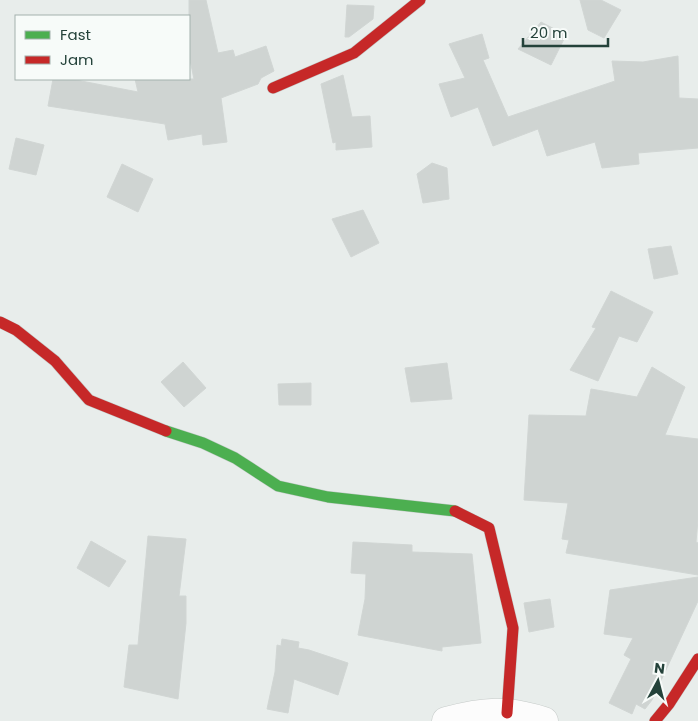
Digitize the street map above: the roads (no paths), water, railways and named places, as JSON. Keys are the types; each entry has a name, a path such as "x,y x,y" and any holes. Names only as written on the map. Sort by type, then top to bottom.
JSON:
{"street":[{"path":"274,88 354,53 420,0"},
{"path":"0,322 16,330 55,361 90,400 156,427 203,443 235,458 278,486 328,497 457,511 489,528 513,628 507,713"},
{"path":"655,721 669,704 698,658"},
{"path":"446,721 482,712 528,716 544,721"}]}
